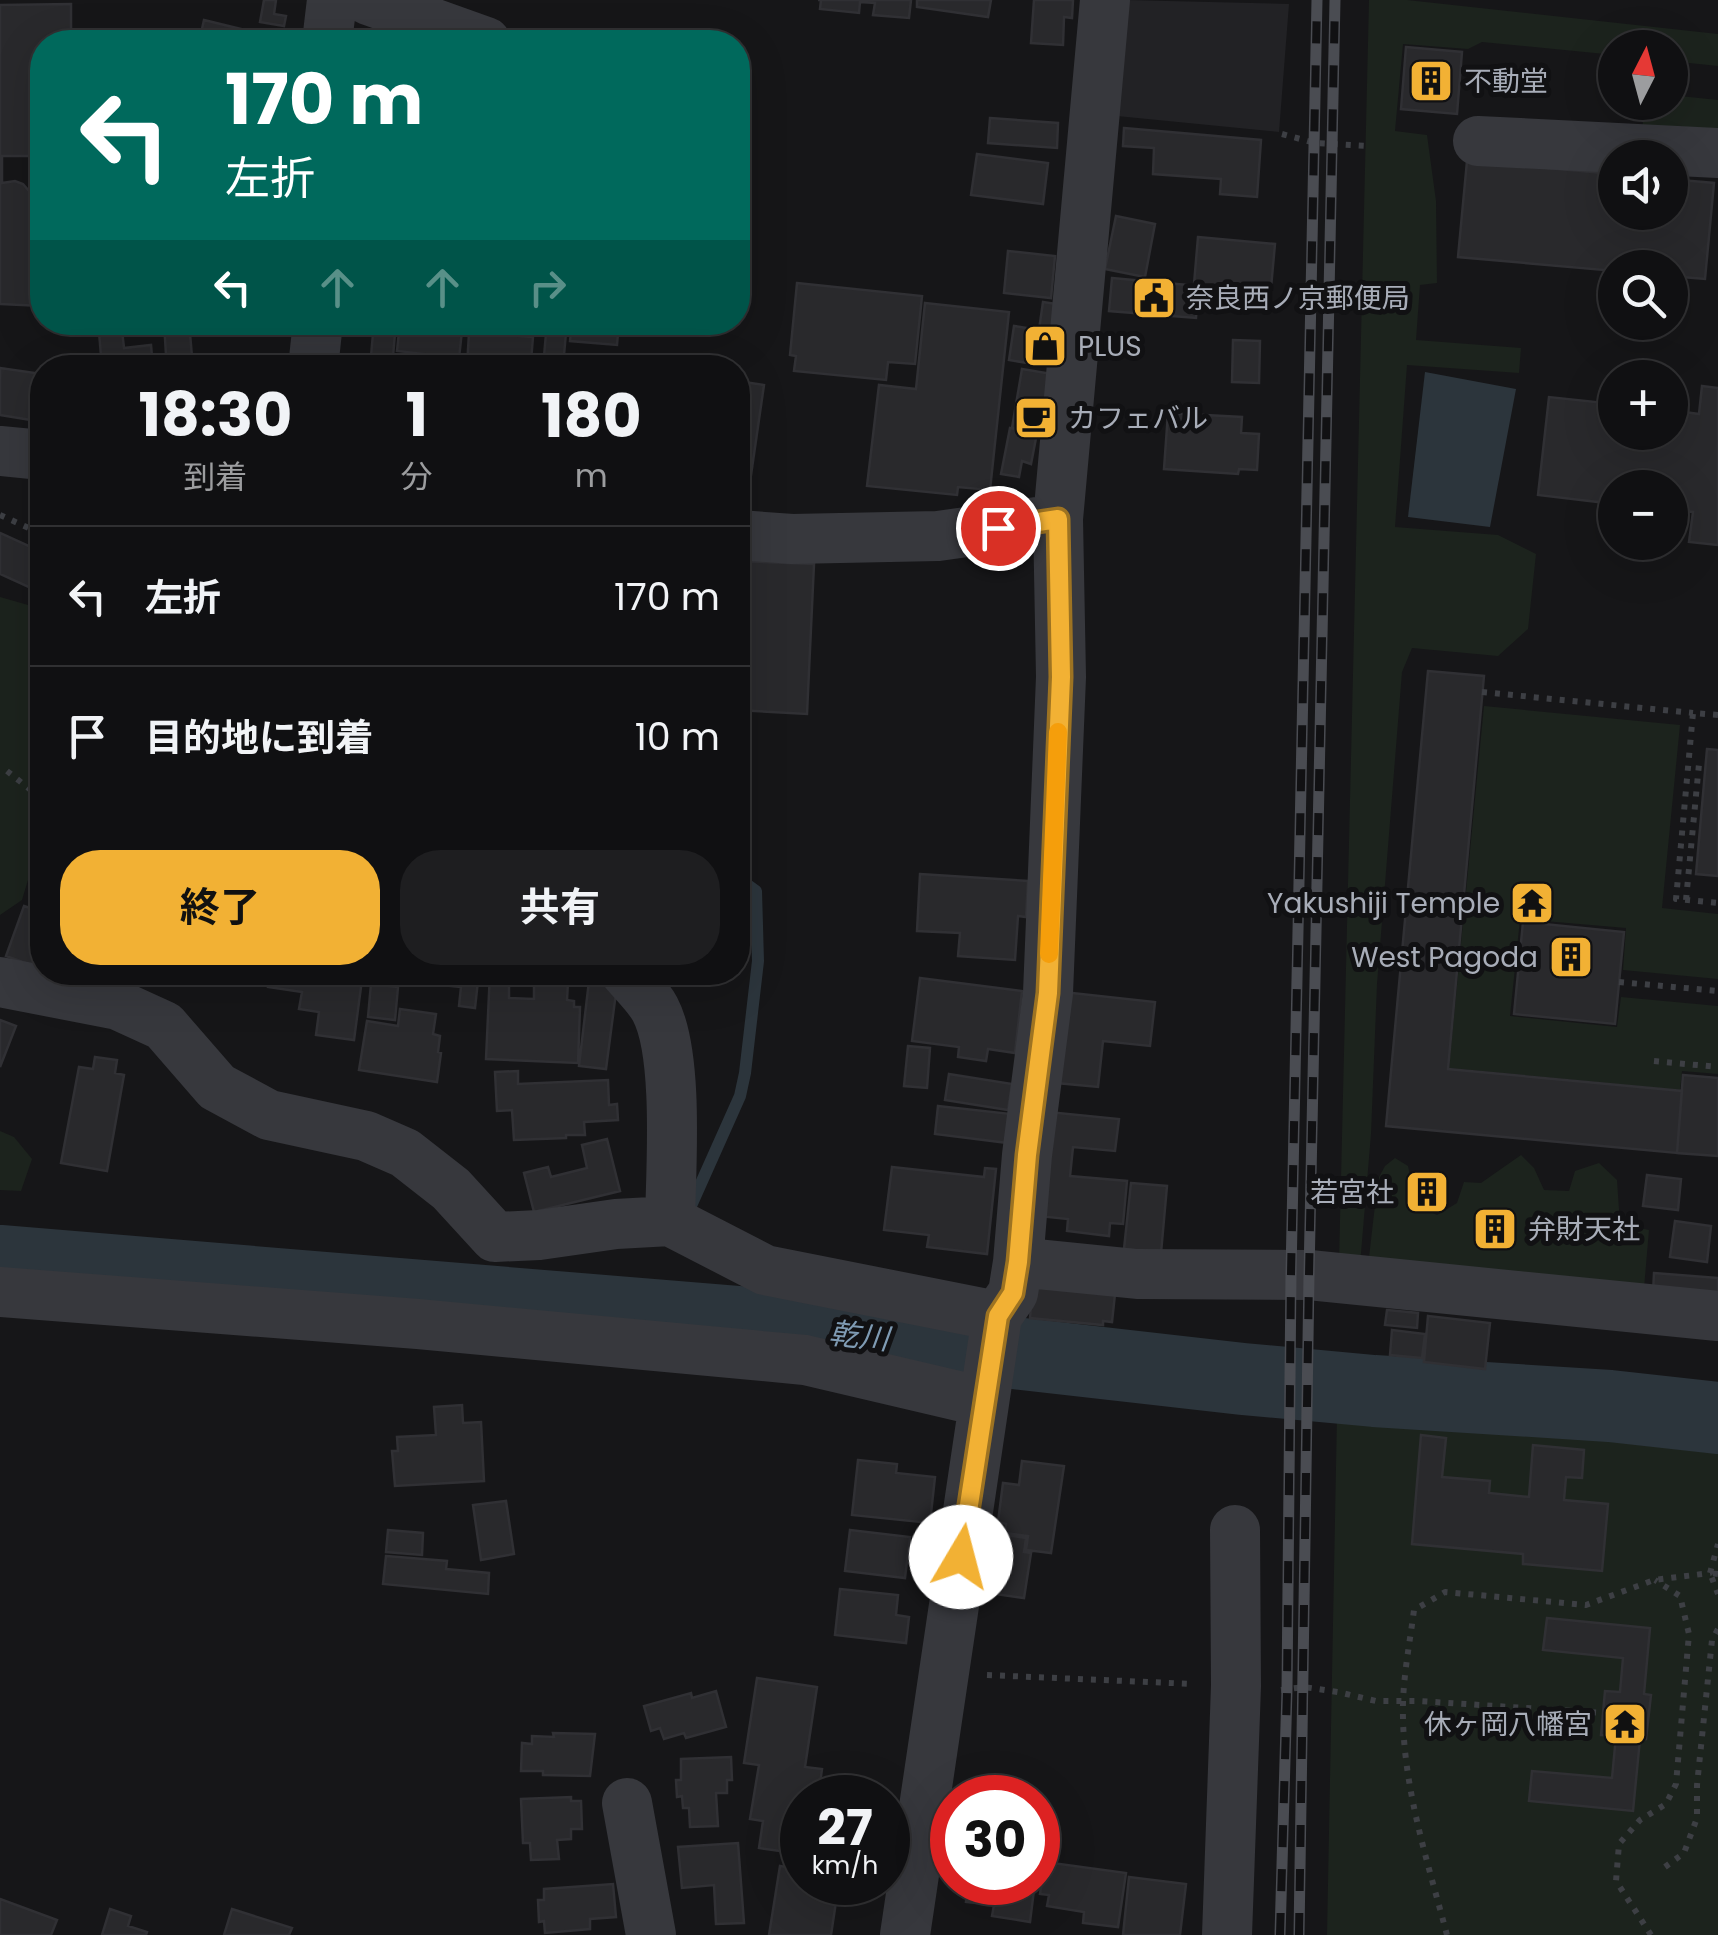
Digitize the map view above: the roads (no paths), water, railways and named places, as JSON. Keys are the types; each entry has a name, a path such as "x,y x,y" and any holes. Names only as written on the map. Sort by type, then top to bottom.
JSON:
{"street":[{"path":"328,30 332,0"},
{"path":"368,0 452,30"},
{"path":"905,1935 998,1316 1013,1293 1018,1262 1048,993 1061,677 1058,519 1105,0"},
{"path":"1478,141 1718,153"},
{"path":"0,451 30,454"},
{"path":"750,536 792,539 938,536 1058,519"},
{"path":"0,982 118,1004 164,1026 217,1087 269,1115 366,1136 405,1154 451,1190 494,1237 670,1221 765,1270 998,1316"},
{"path":"636,985 655,1009 667,1043 672,1118 670,1221"},
{"path":"1018,1262 1137,1274 1309,1275 1718,1316"},
{"path":"0,1292 418,1324 805,1360 984,1402"},
{"path":"1227,1935 1236,1686 1235,1530"},
{"path":"627,1803 651,1935"}],"waterway":[{"path":"690,1208 740,1096 745,1073 758,961 756,891 750,887"},
{"name":"乾川","path":"0,1261 749,1323 1243,1379 1610,1406 1718,1418"}],"railway":[{"path":"1280,1935 1317,0"},
{"path":"1299,1935 1335,0"}],"place":[{"name":"不動堂","path":"1431,81"},
{"name":"奈良西ノ京郵便局","path":"1154,298"},
{"name":"PLUS","path":"1045,346"},
{"name":"カフェバル","path":"1036,418"},
{"name":"Yakushiji Temple","path":"1532,903"},
{"name":"West Pagoda","path":"1571,957"},
{"name":"若宮社","path":"1427,1192"},
{"name":"弁財天社","path":"1495,1229"},
{"name":"休ヶ岡八幡宮","path":"1625,1724"}]}
